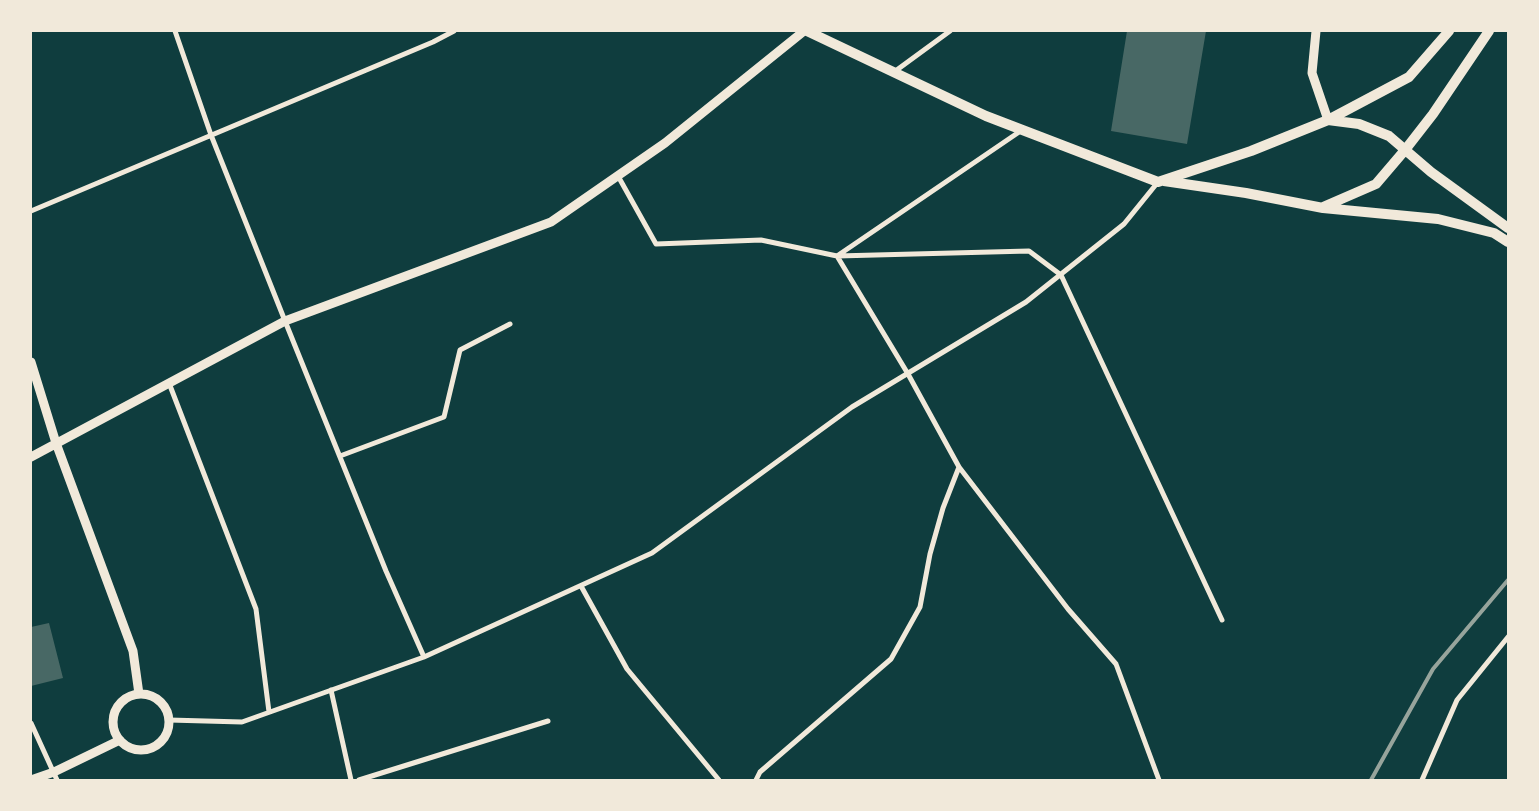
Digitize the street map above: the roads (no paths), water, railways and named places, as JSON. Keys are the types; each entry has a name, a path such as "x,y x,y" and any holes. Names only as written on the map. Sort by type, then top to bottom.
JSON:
{"main road":[{"path":"806,31 986,116 1160,181 1246,193 1322,208 1438,218 1494,233 1508,242"},
{"path":"1160,181 1251,152 1328,120 1409,77 1449,31"},
{"path":"1322,208 1376,184 1433,114 1489,31"},
{"path":"1328,120 1359,124 1389,136 1431,172 1508,228"}],"street":[{"path":"175,31 211,134 386,571 424,657"},
{"path":"31,211 433,42 454,31"},
{"path":"31,457 285,320 551,222 665,143 806,31"},
{"path":"1316,31 1312,73 1328,120"},
{"path":"893,72 948,32"},
{"path":"836,256 1022,130"},
{"path":"618,176 656,244 761,240 836,256 1029,250 1061,275 1222,620"},
{"path":"169,720 242,722 424,657 652,553 852,407 1026,302 1124,224 1160,181"},
{"path":"836,256 908,374 959,467 1068,609 1116,664 1159,780"},
{"path":"340,456 444,417 460,350 510,324"},
{"path":"31,362 56,444 133,651 139,694"},
{"path":"169,383 256,608 269,712"},
{"path":"756,780 760,772 891,659 920,608 930,554 943,508 959,467"},
{"path":"580,586 627,669 718,780"},
{"path":"1422,780 1457,700 1508,638"},
{"path":"331,690 351,780"},
{"path":"139,694 156,698 167,712 169,720 169,729 159,744 143,750 134,750 126,746 115,733 113,724 117,707 123,700 139,694"},
{"path":"358,780 548,721"},
{"path":"31,723 55,776"},
{"path":"31,780 55,776 120,740"}],"railway":[{"path":"1371,780 1433,669 1508,580"}]}
